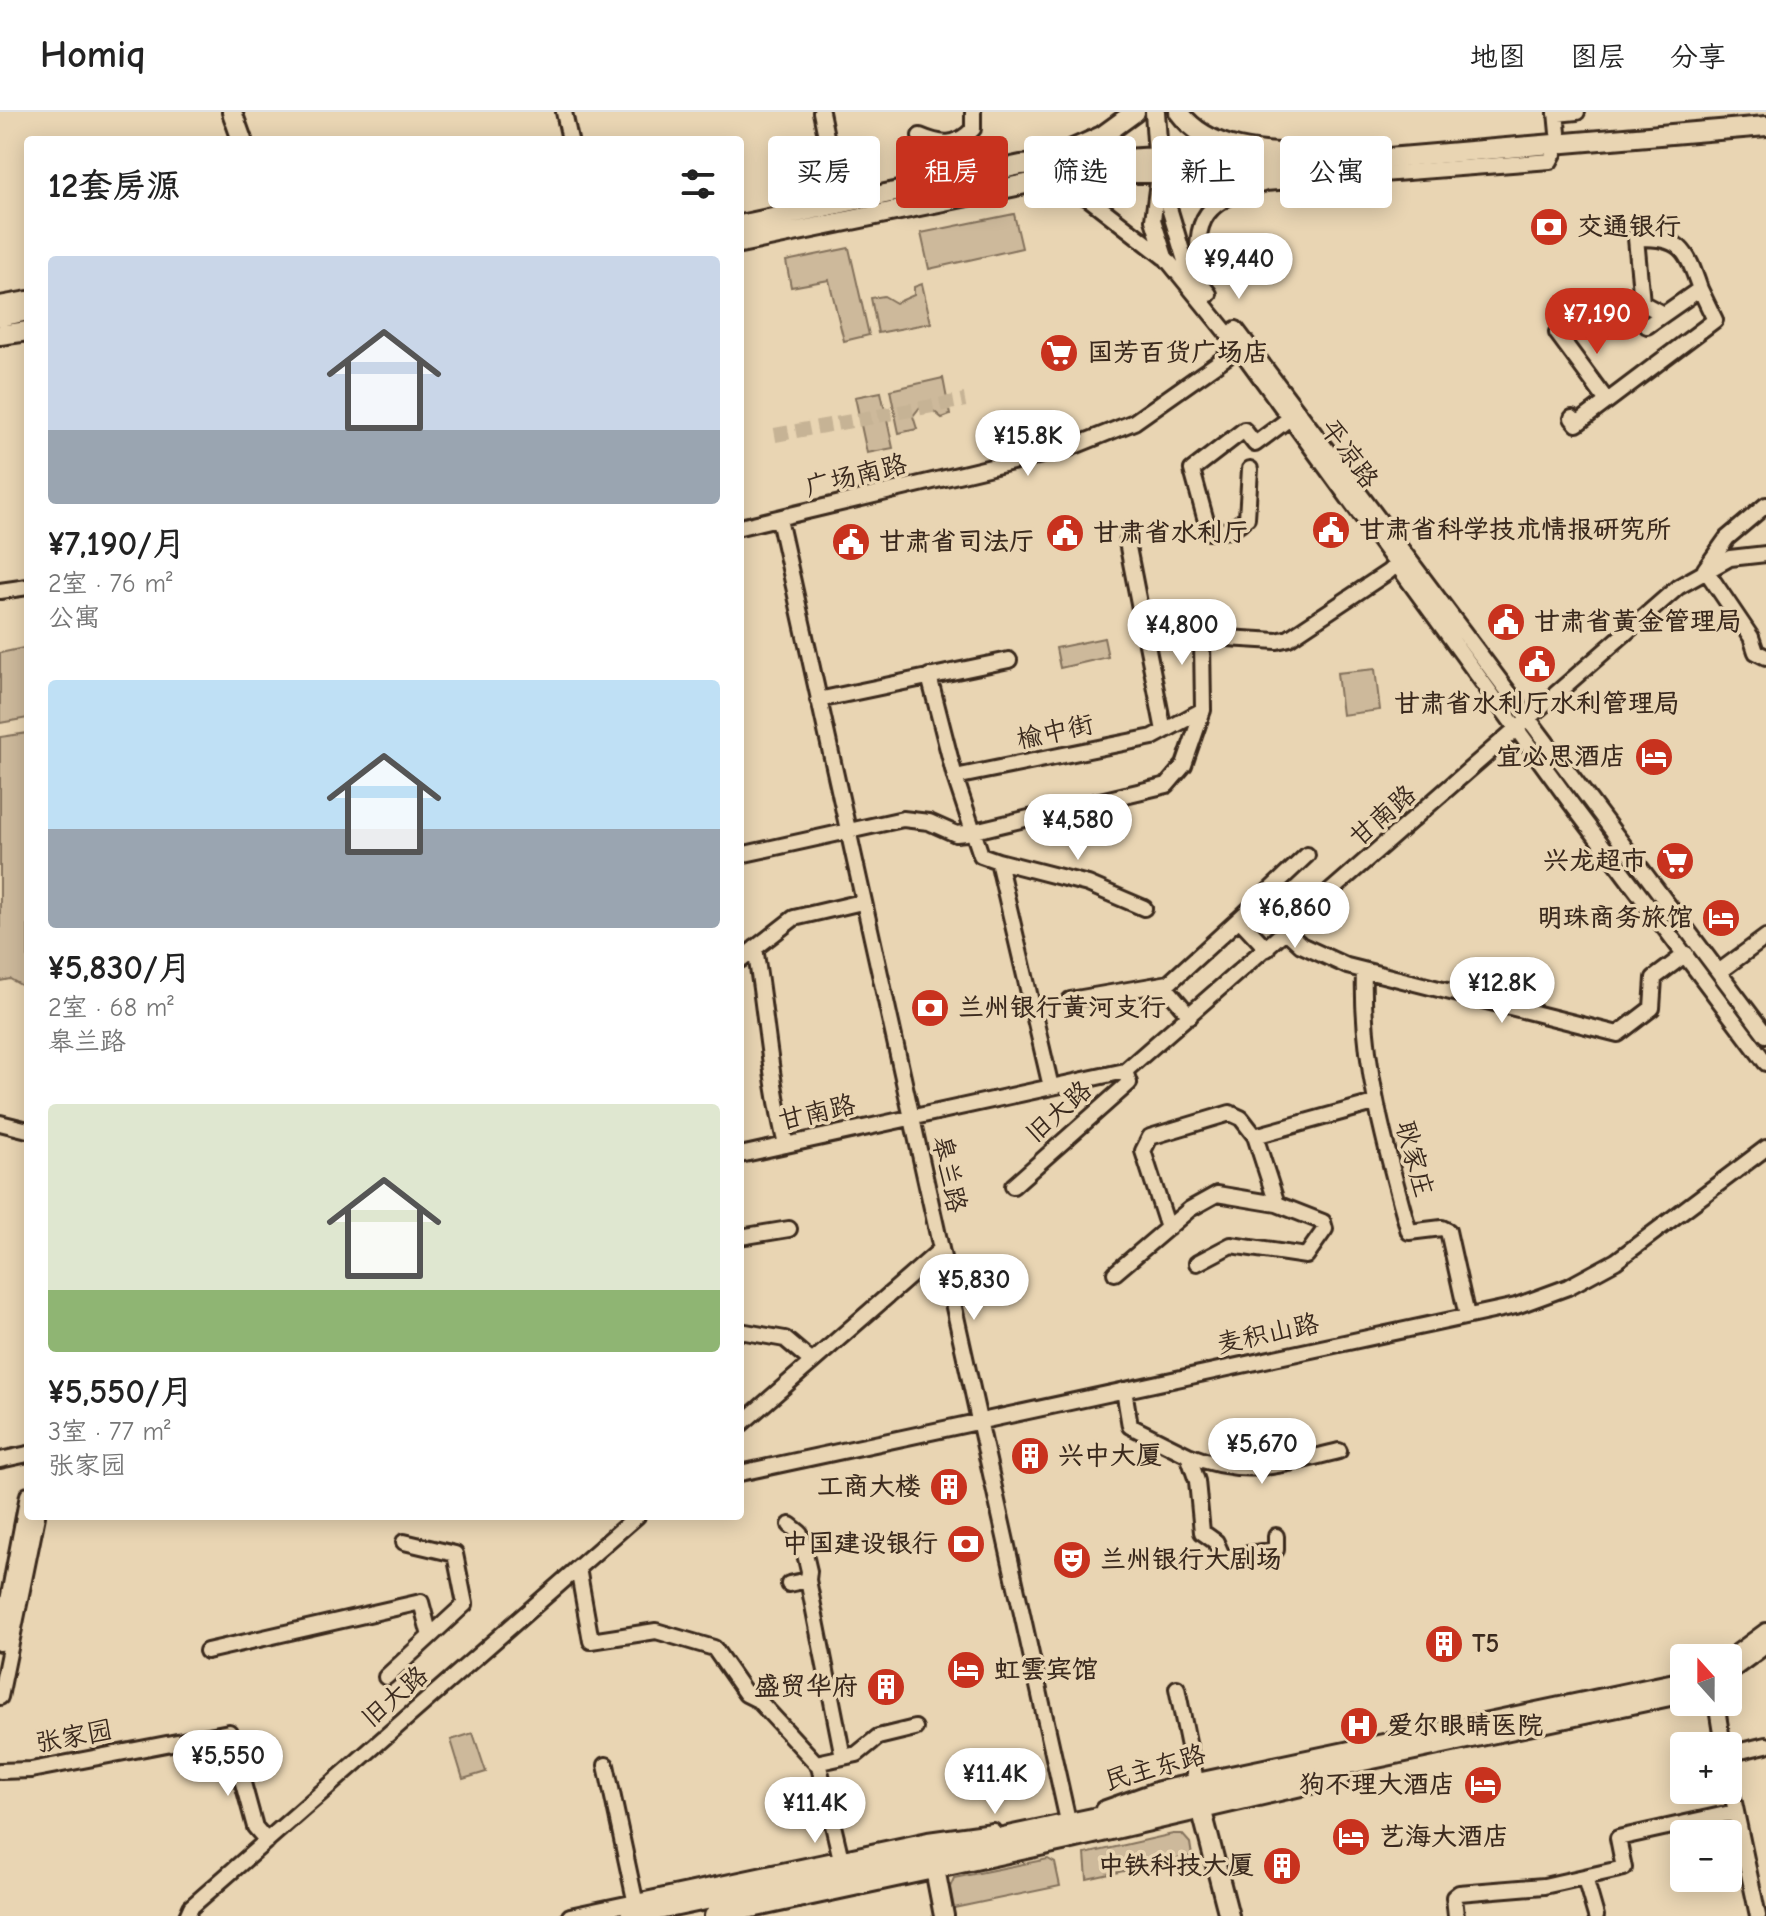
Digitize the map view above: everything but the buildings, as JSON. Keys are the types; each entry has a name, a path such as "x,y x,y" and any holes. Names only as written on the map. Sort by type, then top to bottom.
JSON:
{"main road":[{"path":"232,112 241,136"},
{"path":"880,195 1021,165 1086,145 1135,112"},
{"name":"平凉路","path":"1155,112 1156,136"},
{"path":"1179,112 1197,131 1225,144 1280,154"},
{"path":"1392,154 1766,115"},
{"path":"1558,139 1766,126"},
{"path":"1021,165 1152,165"},
{"path":"744,242 1024,182"},
{"path":"744,224 821,208"},
{"path":"0,317 24,312"},
{"path":"0,335 24,332"},
{"path":"1742,1661 1766,1643"},
{"path":"1742,1673 1766,1655"},
{"name":"民主东路","path":"1070,1830 1198,1795 1633,1696 1670,1694"},
{"name":"民主东路","path":"1070,1830 1165,1818 1198,1795 1670,1705"},
{"path":"1198,1795 1229,1916"},
{"path":"1165,1818 1188,1826 1209,1845"},
{"path":"714,1916 935,1869 1070,1830"},
{"path":"636,1912 1070,1830"},
{"path":"935,1869 944,1916"}],"street":[{"path":"564,112 569,136"},
{"path":"821,112 826,136"},
{"path":"966,136 973,129 973,112"},
{"path":"1265,183 1550,161 1558,139 1556,113 1577,112"},
{"path":"1201,284 1196,241 1204,218 1221,200 1280,177"},
{"path":"1101,208 1165,257"},
{"name":"平凉路","path":"1154,208 1153,220 1165,257 1401,559"},
{"name":"平凉路","path":"1170,208 1186,264 1524,724 1766,1063"},
{"path":"1572,418 1577,424 1715,320 1689,257 1679,245 1660,238 1636,238 1642,303 1663,314"},
{"path":"1647,326 1700,289"},
{"path":"0,304 24,300"},
{"path":"1557,333 1607,401"},
{"name":"广场南路","path":"744,526 1067,449 1105,435 1160,406 1239,348"},
{"path":"1250,469 1247,518 1230,530 1209,532 1192,470 1244,430 1255,444 1290,418"},
{"path":"1766,505 1727,538 1705,569 1751,637 1756,652 1766,657"},
{"name":"皋兰路","path":"779,519 939,1251 1070,1830"},
{"path":"1127,542 1164,731"},
{"name":"甘南路","path":"744,1154 1125,1071 1678,587 1705,569 1730,558 1766,554"},
{"path":"744,854 903,819 929,822 956,834 976,832 1167,785 1184,765 1203,710 1202,640 1210,637 1277,641 1289,638 1401,559"},
{"path":"0,591 24,588"},
{"path":"818,700 1009,660"},
{"path":"929,676 955,777 976,832 981,855 1088,884 1144,908"},
{"name":"榆中街","path":"955,777 1164,731 1203,710"},
{"name":"平凉路","path":"1524,724 1720,971 1766,1035"},
{"path":"1070,1000 1169,983 1307,855"},
{"path":"998,861 1051,1087"},
{"path":"744,957 794,918 862,902"},
{"path":"1239,919 1267,949"},
{"path":"1287,932 1301,945 1364,971 1618,1034 1652,1008 1654,978 1686,954"},
{"path":"1720,971 1766,937"},
{"path":"755,948 763,1001 764,1034 786,1145"},
{"name":"耿家庄","path":"1364,971 1363,1016 1374,1103 1409,1232 1442,1228 1448,1231 1467,1316"},
{"path":"1163,984 1190,1016"},
{"name":"旧大路","path":"1013,1186 1129,1083 1125,1071"},
{"path":"1255,1136 1374,1103"},
{"path":"1168,1228 1143,1151 1150,1137 1230,1113 1241,1118 1255,1136 1277,1204"},
{"path":"0,1123 24,1129"},
{"name":"麦积山路","path":"744,1472 1516,1306 1568,1287 1616,1261 1766,1148"},
{"path":"1115,1273 1190,1209 1217,1194 1277,1204 1323,1222 1325,1229 1322,1236 1306,1256 1231,1245 1197,1263"},
{"path":"744,1236 789,1229"},
{"path":"744,1421 939,1251"},
{"path":"744,1332 785,1339 811,1361"},
{"path":"1124,1390 1130,1426 1220,1467 1272,1467 1339,1451"},
{"path":"0,1460 24,1455"},
{"path":"1188,1455 1197,1481 1202,1532 1216,1542 1223,1558 1276,1550 1276,1536"},
{"path":"744,1463 779,1464"},
{"path":"0,1643 24,1516"},
{"path":"0,1697 36,1520"},
{"path":"614,1537 624,1520"},
{"name":"旧大路","path":"187,1916 191,1907 633,1520"},
{"path":"790,1525 800,1533 809,1571 808,1580 843,1757"},
{"path":"386,1677 465,1604 455,1554 404,1542"},
{"path":"578,1568 591,1641 656,1631 714,1648 746,1694 758,1700 818,1762 841,1859"},
{"path":"789,1584 808,1580"},
{"path":"207,1651 421,1602 430,1636"},
{"path":"1742,1649 1766,1631"},
{"name":"民主东路","path":"1633,1696 1670,1684"},
{"path":"1177,1688 1198,1795"},
{"path":"818,1762 857,1754 878,1737 915,1728"},
{"name":"张家园","path":"0,1771 31,1770 229,1732 255,1827 267,1841"},
{"path":"1742,1750 1764,1744"},
{"path":"606,1765 636,1912"},
{"path":"1734,1804 1758,1916"},
{"path":"1456,1916 1454,1897 1459,1893 1507,1891 1624,1868 1618,1838 1735,1812"},
{"path":"570,1916 636,1912 928,1840 1070,1830"},
{"path":"1585,1878 1596,1916"}],"shaded area":[{"path":"1014,214 1022,248 929,269 921,233"},
{"path":"849,248 869,335 844,341 829,280 791,287 786,261"},
{"path":"922,284 931,323 878,333 871,298 884,296 896,303 914,295 914,287"},
{"path":"943,378 950,415 942,418 931,409 920,407 913,416 917,429 899,433 890,390"},
{"path":"881,392 893,448 867,453 855,397"},
{"path":"1104,638 1108,657 1060,668 1056,648"},
{"path":"24,648 24,719 0,723 0,653"},
{"path":"1375,669 1380,710 1342,715 1337,673"},
{"path":"24,734 24,987 10,979 0,981 0,737"},
{"path":"473,1733 486,1772 463,1779 451,1740"},
{"path":"1182,1834 1190,1843 1192,1856 1087,1879 1085,1854"},
{"path":"1048,1859 1055,1863 1060,1886 954,1908 950,1887 954,1878"}],"tunnel":[{"path":"775,435 965,400"}],"place":[{"name":"交通银行","path":"1549,227"},
{"name":"国芳百货广场店","path":"1059,353"},
{"name":"甘肃省科学技术情报研究所","path":"1331,530"},
{"name":"甘肃省水利厅","path":"1065,533"},
{"name":"甘肃省司法厅","path":"851,542"},
{"name":"甘肃省黄金管理局","path":"1506,622"},
{"name":"甘肃省水利厅水利管理局","path":"1537,664"},
{"name":"宜必思酒店","path":"1654,757"},
{"name":"兴龙超市","path":"1675,861"},
{"name":"明珠商务旅馆","path":"1721,918"},
{"name":"兰州银行黄河支行","path":"930,1008"},
{"name":"兴中大厦","path":"1030,1456"},
{"name":"工商大楼","path":"949,1487"},
{"name":"中国建设银行","path":"966,1544"},
{"name":"兰州银行大剧场","path":"1072,1560"},
{"name":"T5","path":"1444,1644"},
{"name":"虹雲宾馆","path":"966,1670"},
{"name":"盛贸华府","path":"886,1687"},
{"name":"爱尔眼睛医院","path":"1359,1726"},
{"name":"狗不理大酒店","path":"1483,1785"},
{"name":"艺海大酒店","path":"1351,1837"},
{"name":"中铁科技大厦","path":"1282,1866"}]}
